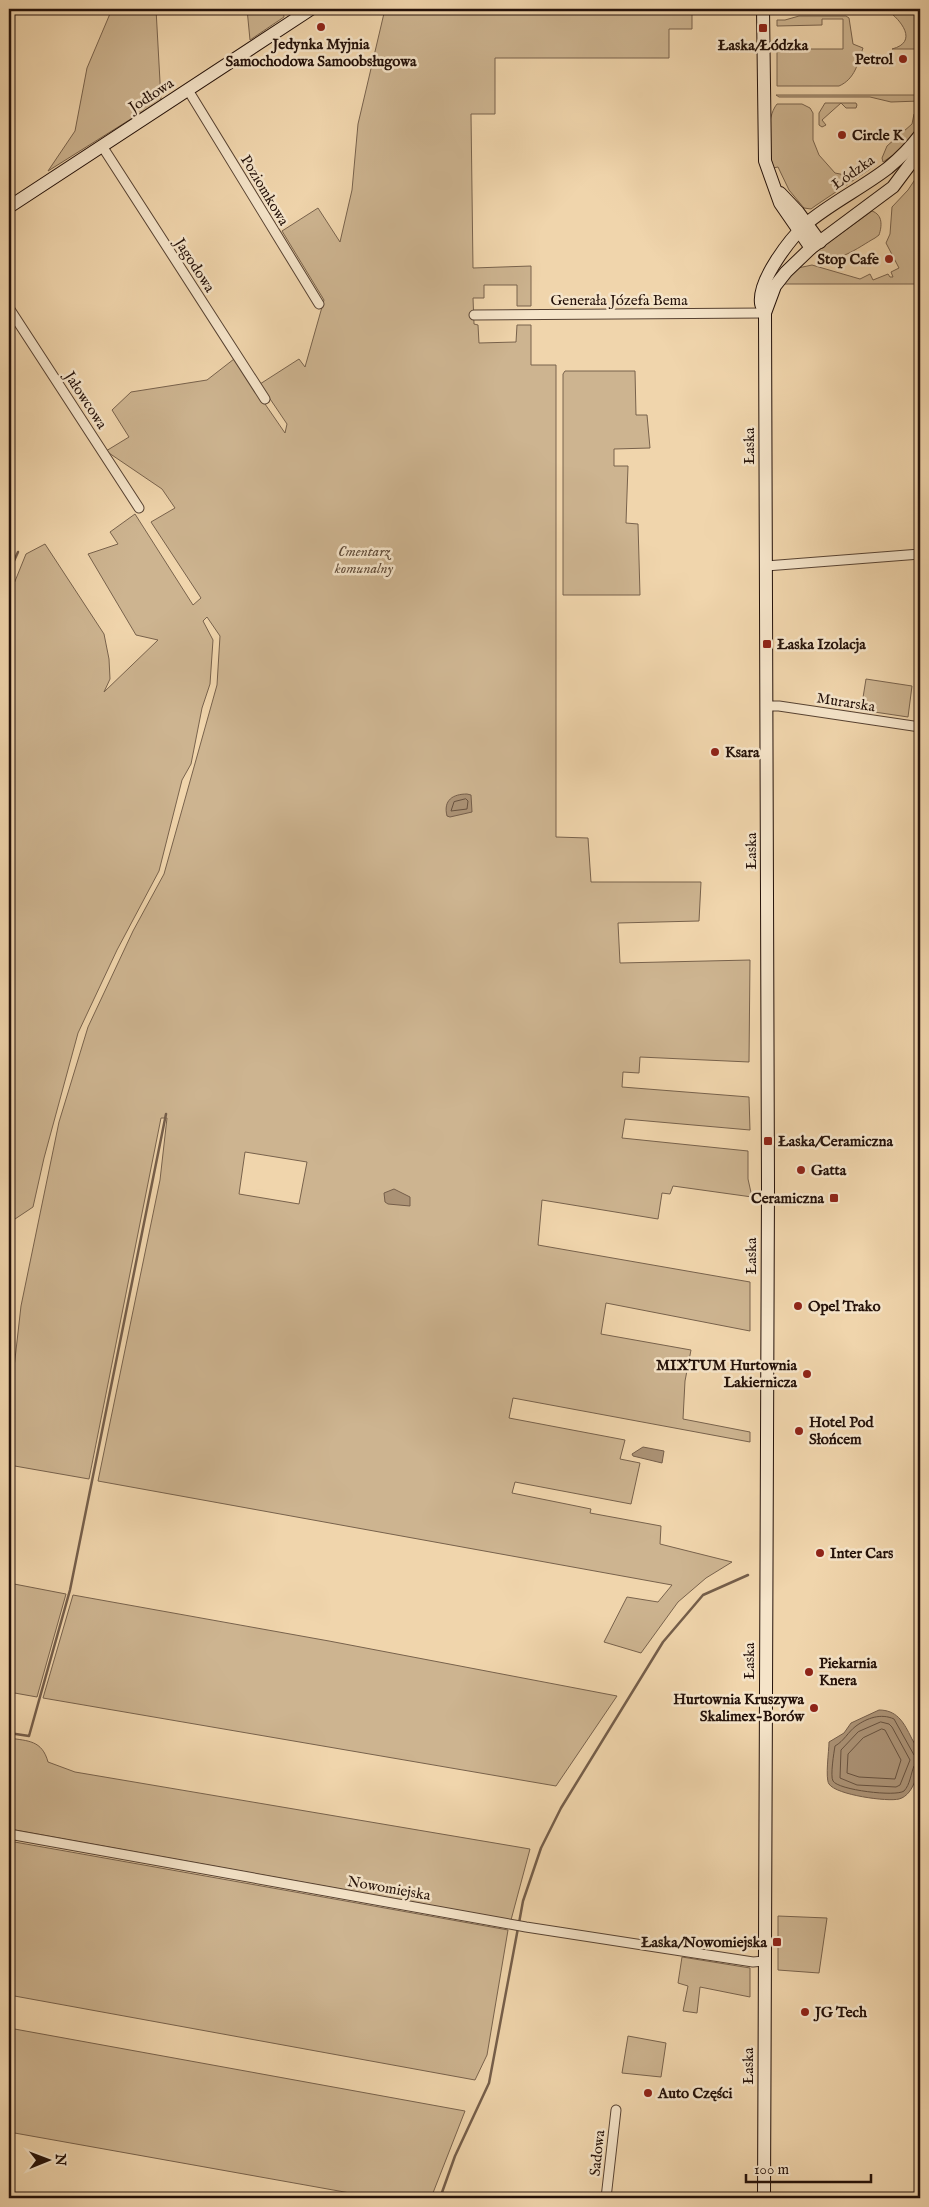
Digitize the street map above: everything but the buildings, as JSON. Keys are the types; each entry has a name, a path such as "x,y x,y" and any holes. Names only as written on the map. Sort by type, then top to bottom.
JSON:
{"main road":[{"name":"Jodłowa","path":"9,208 311,9"},
{"path":"763,9 764,149 767,171 773,186 816,245 893,187 920,151"},
{"name":"Łódzka","path":"803,227 888,168 920,135"},
{"name":"Łaska","path":"764,2198 767,706 765,313 761,303 766,282 780,256 803,227"},
{"name":"Łaska","path":"765,313 780,278 816,245"}],"street":[{"name":"Poziomkowa","path":"188,90 319,304"},
{"name":"Jagodowa","path":"102,146 264,398"},
{"name":"Jałowcowa","path":"9,308 139,508"},
{"name":"Generała Józefa Bema","path":"474,315 765,313"},
{"path":"766,566 920,554"},
{"name":"Murarska","path":"767,706 920,727"},
{"name":"Nowomiejska","path":"9,1834 514,1925 753,1962 765,1961"},
{"name":"Sadowa","path":"606,2198 616,2110"}],"green space":[{"path":"112,9 156,9 161,100 48,171 75,131 87,68"},
{"path":"247,9 283,9 284,17 250,40"},
{"name":"Cmentarz komunalny","path":"385,9 692,9 692,29 669,29 669,58 495,58 495,114 471,114 473,268 531,266 531,306 517,306 517,285 484,285 484,298 473,298 474,324 478,325 479,343 516,342 517,325 531,325 531,365 556,365 556,837 588,838 591,882 701,882 699,921 618,923 620,963 750,960 749,1062 640,1057 639,1073 623,1072 622,1087 749,1097 750,1130 625,1119 622,1138 748,1151 748,1179 752,1197 673,1186 670,1194 662,1193 658,1219 542,1200 538,1245 750,1282 750,1331 606,1303 601,1334 691,1350 685,1381 683,1419 750,1432 750,1442 513,1398 509,1418 625,1440 620,1459 640,1463 631,1504 515,1482 512,1493 591,1509 590,1513 661,1526 660,1544 732,1562 706,1578 678,1602 641,1653 604,1642 627,1597 658,1602 672,1585 98,1481 160,1180 167,1118 161,1118 89,1479 9,1465 9,1412 21,1306 59,1122 88,1027 133,931 164,874 217,685 220,636 207,617 203,621 213,640 210,684 202,708 191,764 182,780 159,871 117,950 78,1033 44,1158 33,1207 9,1223 9,596 26,554 45,544 104,634 109,659 110,679 104,692 158,640 136,635 88,554 118,544 110,532 135,514 193,605 201,598 151,522 175,508 162,489 106,451 129,437 112,410 131,392 207,380 234,359 285,433 287,424 260,384 299,359 305,367 324,300 282,231 318,208 340,242 352,190 358,124","holes":["245,1152 307,1162 299,1204 239,1194"]},
{"path":"827,9 920,9 920,49 892,49 900,46 905,41 906,36 902,25 887,10"},
{"path":"799,16 846,16 849,18 853,44 863,48 855,70 844,83 839,86 777,86 777,49 843,49 843,19 822,19 822,25 777,26 777,20"},
{"path":"776,95 920,95 920,101 891,102 870,97 779,97"},
{"path":"825,103 841,103 822,120 826,125 822,127 819,125 819,113"},
{"path":"841,103 856,103 857,105 856,108 846,108"},
{"path":"777,104 802,104 810,108 813,113 813,140 819,155 835,173 845,175 871,159 874,161 870,169 811,209 804,208 789,190 778,167 773,168 769,144 769,126 773,110"},
{"path":"920,110 920,127 899,151 883,162 882,158 887,146 912,124 914,114"},
{"path":"920,172 920,284 784,284 798,268 812,265 860,279 870,274 873,280 888,274 890,277 893,277 891,272 899,268 886,243 890,234 892,207 908,190"},
{"path":"872,211 878,215 881,221 879,235 875,238 837,258 829,259 822,257 817,251"},
{"path":"565,371 635,371 636,415 647,415 650,448 614,449 614,466 628,466 626,523 638,524 640,595 563,595 563,374"},
{"path":"866,679 912,686 908,717 861,710"},
{"path":"9,1583 66,1594 37,1697 9,1692"},
{"path":"73,1595 329,1641 617,1696 556,1786 43,1698"},
{"path":"9,1738 33,1743 42,1749 48,1762 75,1772 530,1849 511,1920 9,1829"},
{"path":"9,1841 508,1930 487,2055 475,2080 9,1995"},
{"path":"778,1916 827,1918 819,1973 778,1970"},
{"path":"682,1957 750,1968 750,1997 700,1987 697,2013 683,2011 688,1986 678,1983"},
{"path":"9,2028 465,2111 431,2198 378,2198 9,2132"},
{"path":"628,2036 666,2043 661,2077 622,2073"}],"water":[{"path":"457,795 471,795 472,812 447,816 446,806 450,799"},
{"path":"394,1189 410,1197 410,1206 388,1204 385,1202 384,1193"},
{"path":"643,1447 664,1451 662,1463 633,1456 632,1454"},
{"path":"879,1710 890,1712 902,1721 918,1752 919,1765 916,1779 909,1792 899,1799 893,1800 851,1794 834,1788 828,1781 829,1742 844,1733 851,1723"}],"waterway":[{"path":"9,572 18,552"},
{"path":"9,1733 29,1736 70,1590 166,1114"},
{"path":"519,1923 523,1901 541,1848 561,1808 663,1642 703,1595 748,1575"},
{"path":"440,2198 455,2156 489,2083 518,1928"}],"place":[{"name":"Jedynka Myjnia Samochodowa Samoobsługowa","path":"321,27"},
{"name":"Łaska/Łódzka","path":"763,28"},
{"name":"Petrol","path":"903,59"},
{"name":"Circle K","path":"842,135"},
{"name":"Stop Cafe","path":"889,259"},
{"name":"Łaska Izolacja","path":"767,644"},
{"name":"Ksara","path":"715,752"},
{"name":"Łaska/Ceramiczna","path":"768,1141"},
{"name":"Gatta","path":"801,1170"},
{"name":"Ceramiczna","path":"834,1198"},
{"name":"Opel Trako","path":"798,1306"},
{"name":"MIXTUM Hurtownia Lakiernicza","path":"807,1374"},
{"name":"Hotel Pod Słońcem","path":"799,1431"},
{"name":"Inter Cars","path":"820,1553"},
{"name":"Piekarnia Knera","path":"809,1672"},
{"name":"Hurtownia Kruszywa Skalimex-Borów","path":"814,1708"},
{"name":"Łaska/Nowomiejska","path":"777,1942"},
{"name":"JG Tech","path":"805,2012"},
{"name":"Auto Części","path":"648,2093"}]}
